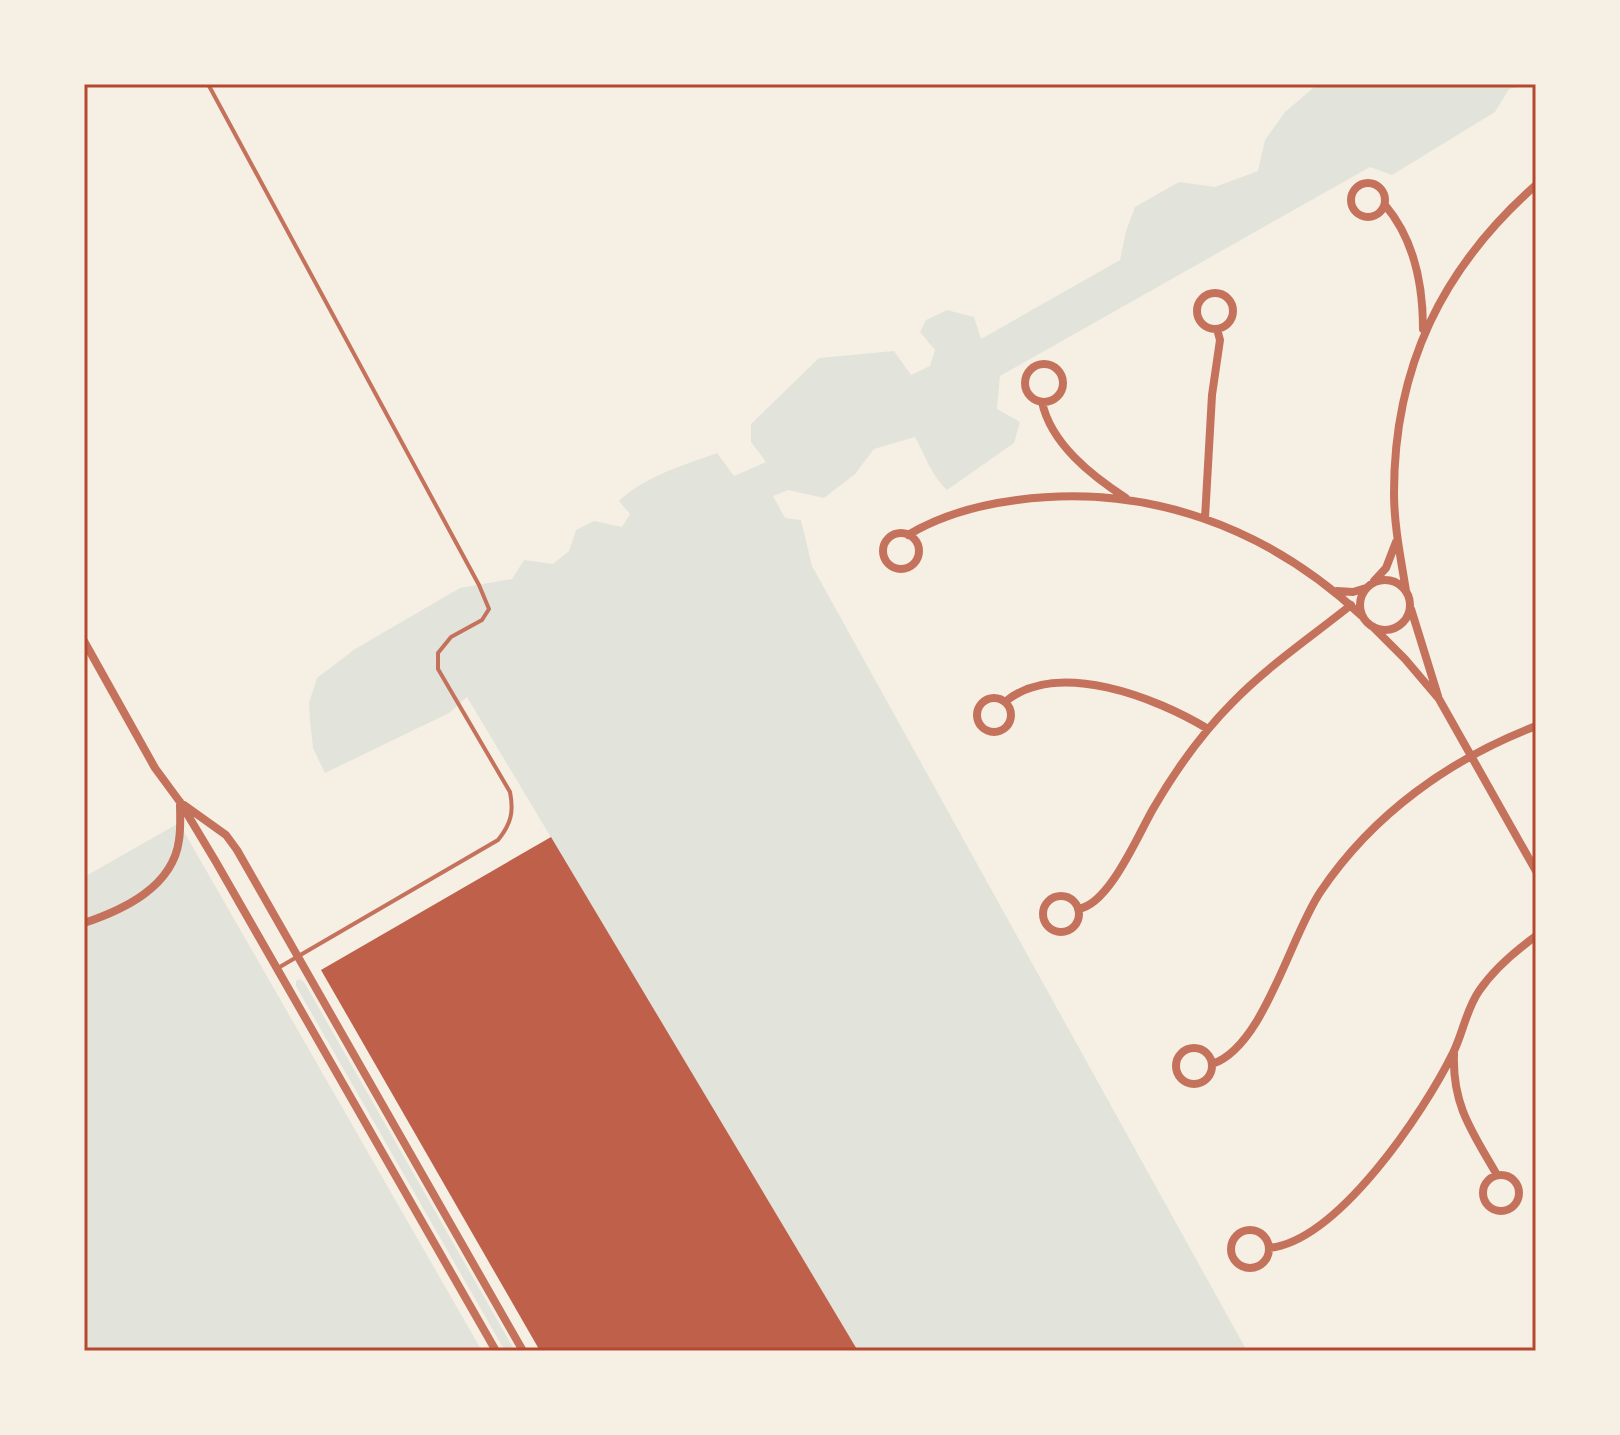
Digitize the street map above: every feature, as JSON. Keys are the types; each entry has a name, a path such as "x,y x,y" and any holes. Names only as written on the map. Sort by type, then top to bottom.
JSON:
{"street":[{"path":"1385,205 1374,217 1363,217 1351,206 1351,195 1362,184 1373,183 1384,195 1385,205 1405,233 1422,300 1423,334"},
{"path":"1536,185 1482,240 1451,284 1423,334 1411,370 1398,434 1394,494 1406,591 1439,699 1536,871"},
{"path":"1210,293 1223,295 1233,309 1231,320 1217,329 1201,323 1196,311 1200,300 1210,293"},
{"path":"1205,518 1212,395 1220,340 1217,329"},
{"path":"1049,365 1060,372 1063,384 1054,399 1042,402 1031,397 1026,379 1032,369 1049,365"},
{"path":"1042,402 1045,416 1068,449 1099,480 1127,499"},
{"path":"908,535 918,544 918,556 907,568 890,566 883,556 884,543 893,535 908,535 932,521 1007,502 1082,495 1127,499 1205,518 1258,541 1332,590 1405,659 1439,699"},
{"path":"1362,616 1360,601 1391,559 1398,533"},
{"path":"1332,590 1353,592 1380,580 1395,582 1406,591"},
{"path":"1078,909 1092,904 1110,884 1161,796 1208,729 1275,663 1351,605"},
{"path":"1373,627 1396,628 1406,618 1410,605"},
{"path":"84,641 155,768 180,802 243,908 496,1351"},
{"path":"1005,702 1011,713 1009,724 995,733 984,729 977,720 980,704 990,698 1005,702 1024,689 1038,686 1105,686 1166,706 1208,729"},
{"path":"1212,1064 1203,1050 1192,1048 1178,1056 1175,1067 1184,1082 1196,1084 1206,1080 1212,1064 1232,1053 1256,1022 1319,893 1360,841 1411,795 1470,756 1536,726"},
{"path":"180,802 226,835 523,1351"},
{"path":"84,923 137,901 149,892 172,863 179,842 180,802"},
{"path":"1058,896 1070,899 1078,909 1076,925 1066,932 1054,932 1042,918 1044,906 1058,896"},
{"path":"1269,1248 1288,1245 1310,1230 1367,1180 1415,1119 1454,1051 1467,1013 1488,978 1536,936"},
{"path":"1454,1051 1453,1071 1464,1117 1497,1175"},
{"path":"1497,1175 1509,1176 1520,1191 1513,1207 1502,1212 1491,1208 1483,1192 1487,1181 1497,1175"},
{"path":"1247,1231 1264,1237 1269,1248 1262,1263 1252,1268 1235,1261 1231,1248 1236,1237 1247,1231"}],"lane":[{"path":"208,84 479,585 489,609 482,620 451,637 438,653 438,669 510,792 513,806 512,818 498,840 277,968"}],"shaded area":[{"path":"1318,84 1534,84 1509,89 1495,112 1392,175 1370,167 1000,376 997,409 1020,422 1014,443 947,490 933,472 915,437 874,449 855,474 824,498 788,490 773,496 785,518 801,520 812,566 1247,1351 858,1351 467,697 449,713 325,773 313,748 310,721 309,703 317,678 355,649 460,588 512,579 524,560 553,564 569,551 576,530 594,521 622,527 630,514 619,501 653,478 717,453 734,476 766,462 751,442 751,424 819,358 894,351 911,375 930,366 935,350 920,332 926,320 947,310 974,317 981,339 1120,260 1135,207 1179,182 1215,187 1258,171 1265,140 1285,112"},
{"path":"179,823 482,1351 84,1351 84,877"},
{"path":"299,979 304,982 515,1351 505,1351 296,986"}],"building":[{"path":"551,837 858,1351 540,1351 321,970"}]}
